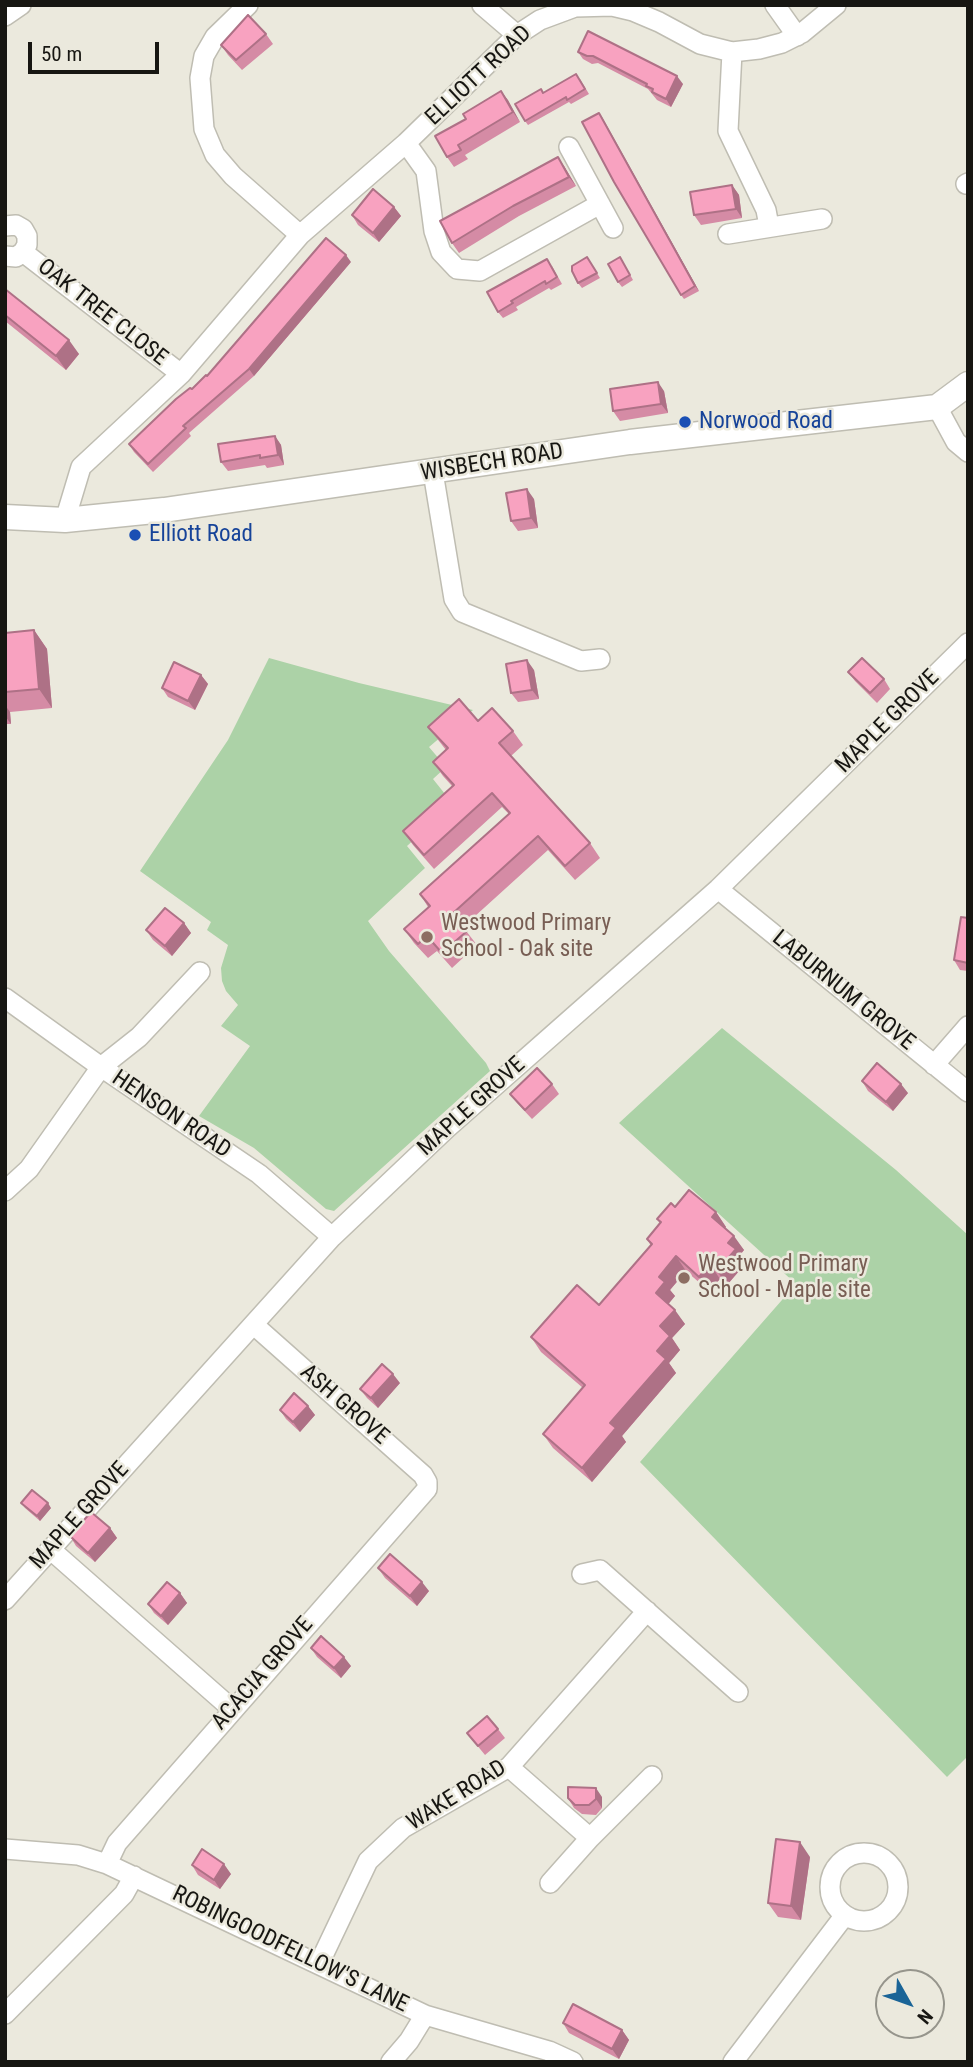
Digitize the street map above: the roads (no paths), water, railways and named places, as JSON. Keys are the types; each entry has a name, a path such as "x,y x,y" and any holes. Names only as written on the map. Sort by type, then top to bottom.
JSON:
{"main road":[{"path":"937,407 968,384"},
{"name":"WISBECH ROAD","path":"7,517 65,520 164,510 630,442 937,407"}],"street":[{"path":"5,16 21,5"},
{"path":"248,5 215,37 204,55 200,78 204,129 215,155 233,176 300,235"},
{"path":"482,5 517,35"},
{"path":"775,5 797,36"},
{"name":"ELLIOTT ROAD","path":"65,520 80,467 181,374 300,235 406,144 517,35 558,11 575,7 612,6 659,22 700,44 732,52 782,43 797,36 836,5"},
{"path":"732,52 728,131 766,210 769,226"},
{"path":"406,144 426,171 434,231 441,252 457,269 480,271 600,204"},
{"path":"569,146 613,228"},
{"path":"727,234 822,219"},
{"name":"OAK TREE CLOSE","path":"5,226 16,225 23,229 27,236 27,245 14,254 181,374"},
{"path":"937,407 956,442 968,452"},
{"path":"433,472 454,600 462,612 581,661 600,659"},
{"name":"MAPLE GROVE","path":"5,1600 332,1237 447,1128 718,889 968,643"},
{"name":"LABURNUM GROVE","path":"718,889 968,1092"},
{"path":"5,1191 29,1169 101,1067 139,1037 200,972"},
{"name":"HENSON ROAD","path":"5,998 259,1174 332,1237"},
{"path":"934,1065 968,1027"},
{"name":"ASH GROVE","path":"254,1325 423,1475 428,1482 427,1489"},
{"name":"ACACIA GROVE","path":"107,1864 117,1843 427,1489"},
{"path":"50,1549 232,1709"},
{"path":"582,1574 600,1570 738,1692"},
{"name":"WAKE ROAD","path":"320,1964 368,1861 403,1828 509,1767 647,1611"},
{"path":"509,1767 590,1838"},
{"path":"550,1883 652,1776"},
{"name":"ROBINGOODFELLOW'S LANE","path":"5,1849 78,1855 107,1864 425,2015 549,2051 573,2062"},
{"path":"5,2014 124,1894 134,1876"},
{"path":"733,2062 845,1914"},
{"path":"391,2062 425,2015"}],"place":[{"name":"Norwood Road","path":"685,422"},
{"name":"Elliott Road","path":"135,535"},
{"name":"Westwood Primary School - Oak site","path":"427,937"},
{"name":"Westwood Primary School - Maple site","path":"684,1278"}]}
